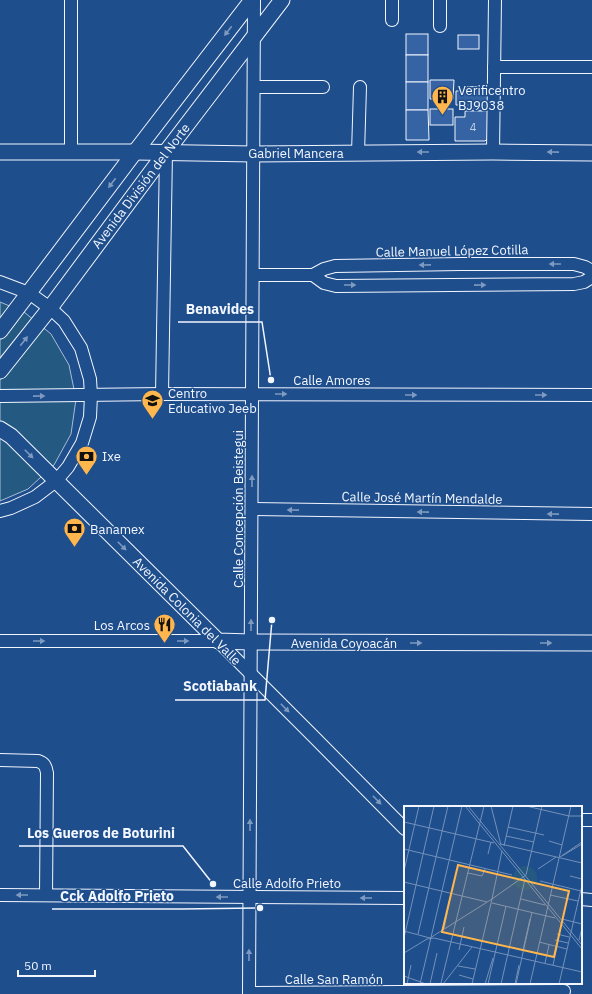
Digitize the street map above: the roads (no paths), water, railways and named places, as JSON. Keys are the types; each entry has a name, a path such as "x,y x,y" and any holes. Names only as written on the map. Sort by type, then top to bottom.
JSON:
{"main road":[{"name":"Avenida División del Norte","path":"0,331 135,152 253,0"},
{"name":"Avenida División del Norte","path":"0,371 50,308 166,152 282,0"},
{"name":"Gabriel Mancera","path":"0,152 166,152 254,154 493,152 592,153"},
{"name":"Avenida Colonia del Valle","path":"0,429 11,436 218,641"},
{"name":"Avenida Coyoacán","path":"218,641 592,643"}],"street":[{"path":"71,0 71,152"},
{"name":"Calle Concepción Beistegui","path":"249,994 255,37 253,0"},
{"path":"392,0 392,20"},
{"path":"440,0 440,26"},
{"path":"493,152 495,0"},
{"path":"494,67 592,67"},
{"path":"254,87 323,87"},
{"path":"358,153 360,87"},
{"path":"162,394 166,152"},
{"path":"461,264 461,285"},
{"name":"Calle Manuel López Cotilla","path":"253,275 313,275 324,269 336,266 461,264 574,264 585,267 592,272"},
{"name":"Calle Manuel López Cotilla","path":"313,275 324,283 336,286 574,284 584,282 592,277"},
{"path":"0,282 29,293 50,308 64,321 81,348 90,379 91,395 90,417 82,443 68,467 56,481 35,497 11,508 0,511"},
{"name":"Calle Amores","path":"0,396 162,394 592,395"},
{"name":"Calle José Martín Mendalde","path":"252,509 592,514"},
{"name":"Avenida Coyoacán","path":"0,641 218,641"},
{"name":"Avenida Colonia del Valle","path":"218,641 404,829"},
{"path":"0,760 38,761 46,767 46,895"},
{"name":"Calle Adolfo Prieto","path":"0,895 404,898"},
{"path":"582,899 592,900"},
{"name":"Calle San Ramón","path":"249,994 562,989"}],"place":[{"name":"Verificentro BJ9038","path":"442,116"},
{"name":"Benavides","path":"271,380"},
{"name":"Centro Educativo Jeeb","path":"153,420"},
{"name":"Ixe","path":"86,476"},
{"name":"Banamex","path":"74,548"},
{"name":"Scotiabank","path":"272,620"},
{"name":"Los Arcos","path":"165,644"},
{"name":"Los Gueros de Boturini","path":"213,884"},
{"name":"Cck Adolfo Prieto","path":"260,908"}]}
